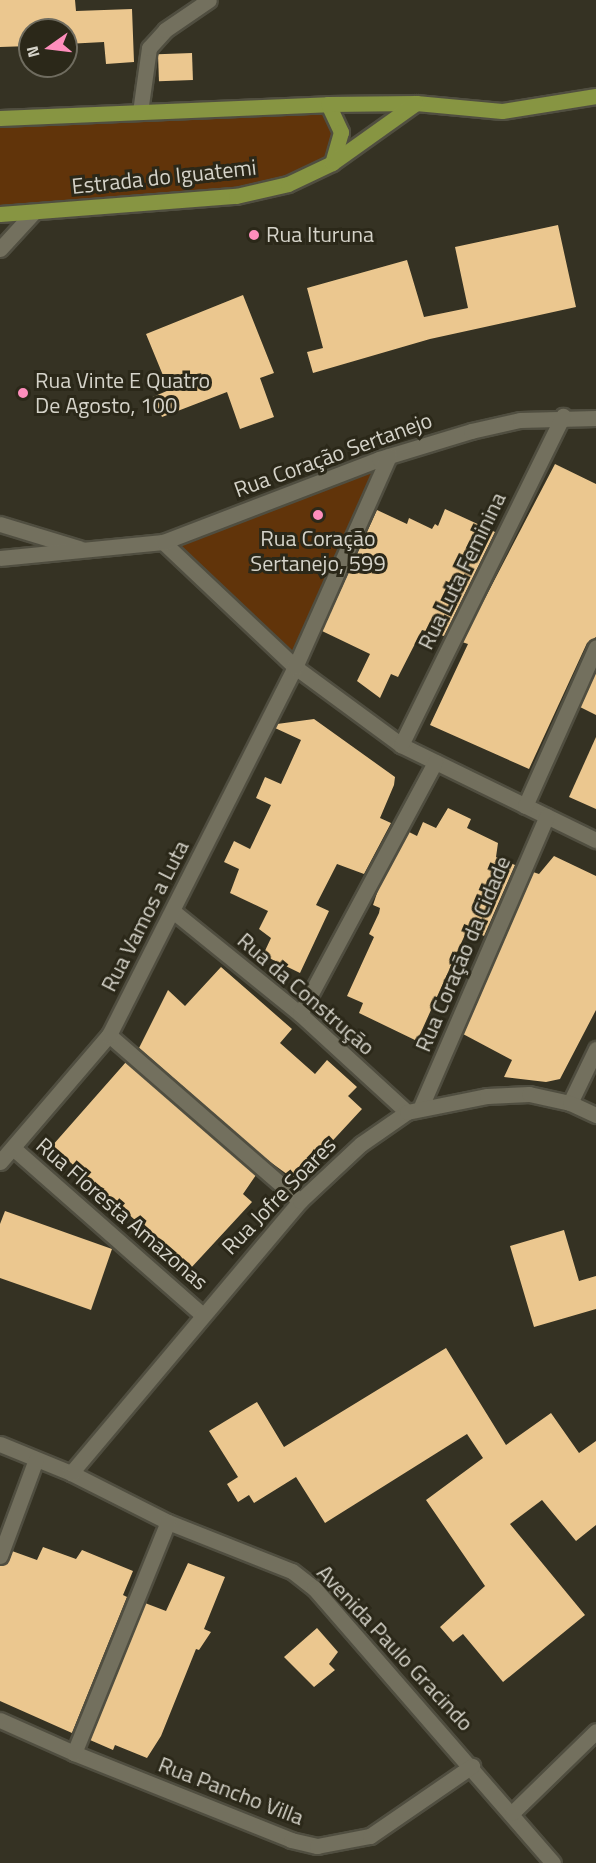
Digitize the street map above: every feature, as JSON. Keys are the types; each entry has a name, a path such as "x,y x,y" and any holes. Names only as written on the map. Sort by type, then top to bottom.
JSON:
{"main road":[{"path":"0,118 328,104 416,103 502,111 596,96"},
{"name":"Estrada do Iguatemi","path":"0,214 248,194 288,184 332,163 416,103"},
{"path":"328,104 340,132 332,163"}],"street":[{"path":"140,112 149,48 165,30 208,0"},
{"path":"0,249 33,213"},
{"name":"Rua Coração Sertanejo","path":"0,558 163,542 388,456 471,431 563,416 596,418"},
{"name":"Rua Luta Feminina","path":"401,745 563,416"},
{"name":"Rua Vamos a Luta","path":"0,1162 110,1035 174,912 295,667 388,456"},
{"name":"Rua Coração Sertanejo","path":"0,524 88,551"},
{"path":"163,542 295,667 401,745 596,840"},
{"path":"525,806 596,646"},
{"path":"300,1014 435,762"},
{"name":"Rua Coração da Cidade","path":"414,1111 547,816"},
{"name":"Rua da Construção","path":"174,912 300,1014 414,1111"},
{"path":"110,1035 300,1201"},
{"path":"570,1103 596,1048"},
{"name":"Rua Jofre Soares","path":"71,1473 201,1314 300,1201 361,1144 414,1111 512,1094 549,1096 596,1115"},
{"name":"Rua Floresta Amazonas","path":"13,1148 201,1314"},
{"name":"Avenida Paulo Gracindo","path":"0,1444 71,1473 168,1522 291,1571 314,1588 472,1766 553,1863"},
{"path":"0,1556 36,1458"},
{"path":"74,1753 168,1522"},
{"name":"Rua Pancho Villa","path":"0,1720 74,1753 317,1846 370,1836 472,1766"},
{"path":"512,1813 596,1731"}],"shaded area":[{"path":"328,104 335,113 332,163 288,184 0,214 0,118"},
{"path":"384,459 294,663 169,542"}],"building":[{"path":"0,0 75,0 76,11 132,9 134,62 106,64 104,42 78,43 78,18 18,18 18,46 0,47"},
{"path":"192,53 193,80 159,81 158,54"},
{"path":"558,225 576,307 430,339 313,373 307,352 323,348 307,288 407,260 424,317 468,308 455,247"},
{"path":"243,295 274,373 260,378 274,417 240,429 227,392 162,417 153,397 169,390 146,334"},
{"path":"555,464 596,484 596,637 587,643 529,769 430,725 468,644 462,642"},
{"path":"445,509 495,532 444,636 422,630 398,677 391,674 380,698 357,681 370,654 322,631 377,510 407,524 409,518 432,529 435,524 438,526"},
{"path":"596,671 596,715 580,707"},
{"path":"314,719 395,777 394,785 380,818 391,823 364,874 337,864 316,905 329,911 300,973 263,955 271,938 259,929 268,911 230,893 239,869 224,862 234,841 250,849 271,805 256,798 265,777 281,784 301,740 275,728 277,724"},
{"path":"596,737 596,809 569,797"},
{"path":"448,808 471,819 467,828 498,843 496,857 515,865 484,936 468,928 417,1041 359,1013 363,1003 347,996 374,937 369,934 379,913 380,908 373,905 379,887 409,832 417,836 423,822 436,828"},
{"path":"554,856 596,876 596,1010 560,1079 546,1082 504,1077 512,1060 463,1034 533,872 539,874"},
{"path":"221,967 292,1029 280,1043 315,1074 327,1060 357,1087 348,1096 362,1109 299,1177 291,1177 266,1159 139,1048 168,990 185,1006"},
{"path":"126,1062 256,1175 243,1194 252,1202 190,1269 52,1146"},
{"path":"5,1211 112,1249 91,1310 0,1278 0,1224"},
{"path":"564,1230 579,1281 596,1276 596,1309 534,1327 510,1246"},
{"path":"446,1348 506,1445 551,1413 579,1453 596,1441 596,1525 576,1541 542,1500 510,1524 585,1615 503,1682 463,1634 453,1642 440,1627 485,1586 426,1500 483,1458 467,1434 325,1523 296,1477 254,1503 249,1495 238,1502 227,1484 238,1477 209,1431 257,1402 284,1447"},
{"path":"43,1547 76,1559 82,1550 133,1571 123,1595 127,1597 72,1733 0,1701 0,1566 7,1563 12,1551 37,1560"},
{"path":"188,1563 225,1577 204,1629 211,1632 199,1650 196,1649 161,1736 147,1758 115,1745 113,1750 90,1740 145,1603 166,1611"},
{"path":"317,1628 338,1652 329,1664 335,1670 314,1687 284,1657"}],"place":[{"name":"Rua Ituruna","path":"254,235"},
{"name":"Rua Vinte E Quatro De Agosto, 100","path":"23,393"},
{"name":"Rua Coração Sertanejo, 599","path":"318,515"}]}
